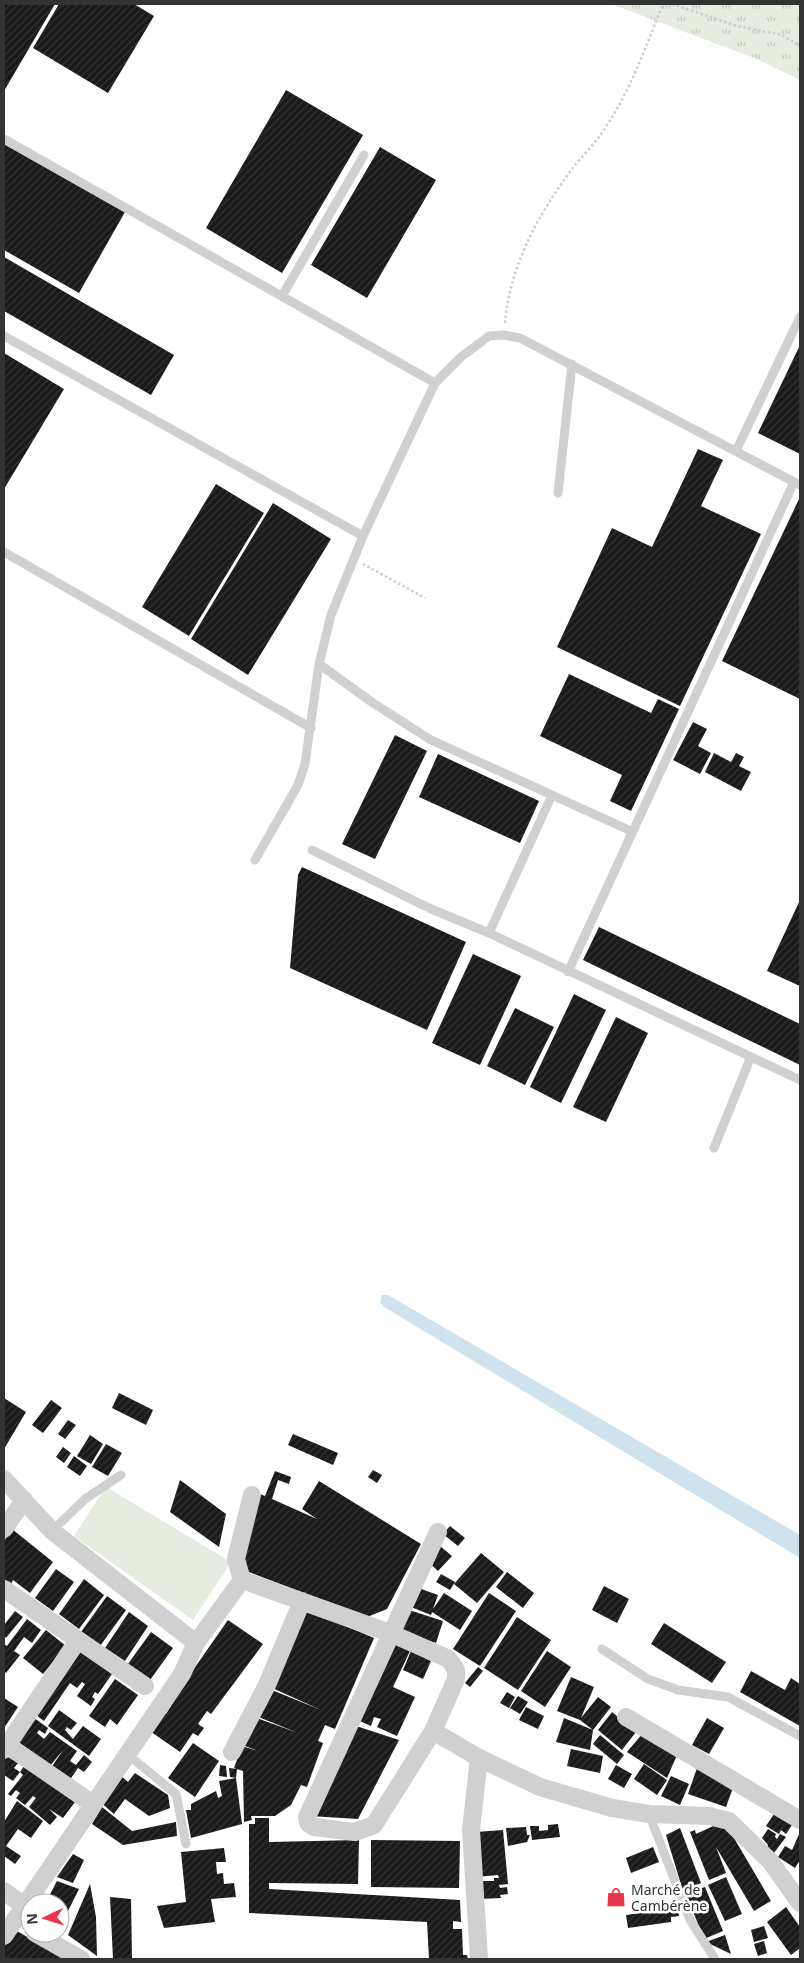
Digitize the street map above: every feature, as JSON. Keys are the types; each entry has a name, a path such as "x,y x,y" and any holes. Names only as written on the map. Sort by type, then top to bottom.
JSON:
{"street":[{"path":"4,1479 52,1531 196,1643"},
{"path":"242,1580 236,1559 252,1494"},
{"path":"4,1529 24,1500"},
{"path":"242,1580 390,1634 449,1660 456,1670 456,1679 433,1731 374,1825 355,1832 314,1827 308,1823 307,1817 390,1634 438,1532"},
{"path":"33,1893 182,1674 196,1643 242,1580"},
{"path":"4,1589 145,1686"},
{"path":"232,1752 267,1685 302,1601"},
{"path":"78,1640 5,1746 93,1804"},
{"path":"626,1717 800,1820"},
{"path":"433,1731 479,1758 540,1787 612,1808 649,1814 709,1816 729,1821 771,1862 800,1903"},
{"path":"479,1758 471,1830 479,1959"},
{"path":"4,1891 20,1903"},
{"path":"4,1936 20,1912"},
{"path":"14,1921 20,1924"},
{"path":"53,1943 81,1959"}],"lane":[{"path":"4,139 435,383"},
{"path":"282,296 364,156"},
{"path":"736,451 800,317"},
{"path":"256,860 298,785 305,764 319,664 331,614 353,558 435,383 461,357 489,336 504,335 520,338 797,483 631,831 568,972"},
{"path":"4,336 363,536"},
{"path":"558,493 572,364"},
{"path":"4,552 311,728"},
{"path":"319,664 430,740 631,831"},
{"path":"489,933 552,795"},
{"path":"312,850 429,908 489,933 750,1059 800,1080"},
{"path":"714,1148 750,1059"},
{"path":"52,1531 85,1499 121,1475"},
{"path":"602,1649 648,1679 678,1690 728,1696 800,1736"},
{"path":"127,1754 176,1794 186,1844"},
{"path":"649,1814 690,1920 715,1959"}],"path":[{"path":"504,335 507,298 520,255 550,201 573,168 602,133 637,69 663,4"},
{"path":"672,4 737,26 782,35 800,46"},
{"path":"353,558 425,598"}],"green space":[{"path":"611,4 800,4 800,80 757,59"},
{"path":"106,1487 231,1562 193,1620 74,1536"}],"water":[{"path":"382,1295 388,1295 800,1535 800,1558 384,1307 380,1302"}],"building":[{"path":"4,4 55,4 4,91"},
{"path":"59,4 134,4 154,16 108,93 33,48"},
{"path":"286,90 363,135 282,273 206,228"},
{"path":"4,144 125,212 79,293 4,250"},
{"path":"380,147 436,180 367,298 311,265"},
{"path":"4,257 174,355 151,395 4,311"},
{"path":"800,345 800,454 758,433"},
{"path":"4,353 64,389 4,489"},
{"path":"698,449 723,460 701,506 761,534 680,706 557,647 612,528 652,547"},
{"path":"216,484 264,513 189,636 142,607"},
{"path":"800,497 800,699 722,661"},
{"path":"273,503 331,539 248,675 191,639"},
{"path":"569,674 651,713 658,699 679,709 631,811 610,801 622,775 540,736"},
{"path":"693,722 707,729 698,746 711,753 700,774 673,760"},
{"path":"395,735 427,751 375,859 342,844"},
{"path":"714,753 731,762 736,753 744,757 739,766 751,772 741,791 705,772"},
{"path":"438,754 539,801 520,843 419,797"},
{"path":"302,867 466,942 427,1030 290,968 298,875"},
{"path":"800,900 800,986 767,971"},
{"path":"599,927 800,1024 800,1065 583,960"},
{"path":"473,954 521,976 480,1065 432,1043"},
{"path":"574,994 606,1010 561,1103 530,1087"},
{"path":"515,1008 554,1027 525,1085 487,1066"},
{"path":"616,1017 648,1033 606,1122 573,1107"},
{"path":"119,1393 153,1410 146,1425 112,1408"},
{"path":"4,1398 26,1412 4,1449"},
{"path":"51,1400 62,1408 43,1433 32,1425"},
{"path":"68,1420 76,1425 65,1439 58,1434"},
{"path":"293,1434 338,1453 333,1465 288,1445"},
{"path":"90,1435 103,1444 91,1464 77,1456"},
{"path":"106,1444 122,1453 108,1476 92,1467"},
{"path":"63,1447 71,1453 64,1463 56,1457"},
{"path":"74,1456 87,1466 80,1476 67,1467"},
{"path":"373,1470 382,1475 377,1483 368,1477"},
{"path":"275,1471 291,1477 289,1484 278,1480 272,1499 317,1519 302,1509 319,1481 421,1544 387,1609 367,1617 246,1571 241,1559 260,1494 265,1496"},
{"path":"180,1480 226,1514 219,1547 170,1512"},
{"path":"450,1526 465,1538 458,1546 443,1534"},
{"path":"12,1529 53,1562 30,1593 13,1580 11,1584 4,1579 4,1541"},
{"path":"440,1546 452,1556 438,1571 427,1561"},
{"path":"481,1553 504,1572 477,1603 454,1584"},
{"path":"56,1569 74,1582 53,1611 35,1598"},
{"path":"507,1572 534,1593 523,1608 496,1587"},
{"path":"441,1574 455,1582 450,1590 436,1582"},
{"path":"84,1579 104,1595 79,1629 59,1614"},
{"path":"413,1586 438,1595 433,1609 444,1593 472,1611 460,1630 432,1612 431,1615 406,1605"},
{"path":"604,1586 629,1599 617,1623 592,1610"},
{"path":"489,1593 516,1611 480,1666 453,1649"},
{"path":"107,1596 126,1610 100,1646 81,1632"},
{"path":"303,1608 374,1638 335,1729 325,1725 318,1741 323,1743 307,1787 301,1785 291,1805 275,1816 251,1816 252,1820 244,1822 243,1771 234,1768 242,1746 258,1751 240,1744 251,1716 298,1733 256,1716 267,1688 321,1710 270,1687"},
{"path":"406,1609 443,1621 436,1643 399,1631"},
{"path":"15,1611 23,1617 6,1638 4,1636 4,1625"},
{"path":"129,1612 148,1626 125,1661 105,1648"},
{"path":"517,1617 551,1640 518,1690 484,1668"},
{"path":"27,1619 41,1630 32,1643 24,1637 14,1651 20,1655 6,1673 4,1671 4,1644 7,1646"},
{"path":"228,1620 263,1644 211,1714 207,1711 198,1724 204,1728 198,1736 193,1733 180,1752 147,1729 160,1710 166,1714 191,1673"},
{"path":"664,1623 726,1662 712,1683 651,1644"},
{"path":"46,1630 66,1646 43,1674 23,1658"},
{"path":"151,1632 173,1648 150,1680 128,1664"},
{"path":"389,1641 410,1651 393,1687 415,1697 397,1736 377,1727 381,1719 374,1717 371,1726 355,1719"},
{"path":"78,1648 112,1674 98,1694 95,1692 92,1697 95,1699 91,1706 77,1696 85,1684 82,1682 77,1688 70,1683 44,1721 32,1712"},
{"path":"411,1651 431,1661 423,1679 403,1670"},
{"path":"547,1651 571,1667 545,1707 521,1691"},
{"path":"478,1667 483,1671 470,1687 465,1683"},
{"path":"751,1671 785,1690 791,1678 800,1684 800,1726 740,1692"},
{"path":"571,1677 594,1687 581,1718 598,1697 611,1707 593,1730 580,1720 557,1711"},
{"path":"115,1679 138,1695 117,1725 110,1719 105,1727 89,1716"},
{"path":"507,1692 515,1697 509,1708 500,1703"},
{"path":"518,1696 528,1702 520,1714 510,1708"},
{"path":"4,1698 18,1707 4,1728"},
{"path":"526,1707 544,1716 538,1729 519,1720"},
{"path":"59,1710 77,1723 71,1730 67,1727 65,1730 73,1739 83,1726 101,1739 89,1756 48,1726"},
{"path":"612,1712 636,1732 622,1750 598,1730"},
{"path":"30,1715 48,1728 45,1734 39,1730 37,1733 44,1739 50,1732 77,1751 70,1761 76,1765 84,1755 92,1762 84,1772 78,1768 69,1781 51,1768 63,1750 46,1771 10,1746"},
{"path":"564,1718 593,1730 590,1750 556,1742"},
{"path":"707,1718 724,1728 709,1754 692,1745"},
{"path":"350,1724 399,1740 358,1819 310,1816"},
{"path":"642,1734 677,1755 667,1778 627,1752"},
{"path":"600,1735 624,1755 617,1764 593,1744"},
{"path":"193,1743 219,1761 195,1797 168,1778"},
{"path":"571,1749 603,1756 600,1773 567,1766"},
{"path":"5,1755 18,1763 14,1768 20,1772 13,1781 4,1775"},
{"path":"644,1764 667,1780 657,1795 634,1779"},
{"path":"220,1765 226,1766 227,1777 219,1776"},
{"path":"616,1765 632,1774 624,1788 608,1779"},
{"path":"24,1766 75,1802 63,1818 49,1809 57,1817 50,1825 29,1807 36,1798 33,1796 25,1805 16,1798 20,1793 16,1790 11,1796 8,1794 23,1775 20,1772"},
{"path":"229,1768 237,1769 236,1778 230,1777"},
{"path":"697,1768 735,1782 726,1807 688,1794"},
{"path":"135,1773 168,1795 170,1808 149,1816 125,1799 114,1814 99,1801 119,1774 128,1782"},
{"path":"671,1776 689,1784 680,1805 661,1796"},
{"path":"236,1778 242,1824 191,1838 186,1810 191,1810 191,1804 216,1791 218,1798 222,1796 219,1781"},
{"path":"17,1801 43,1821 31,1838 18,1829 6,1846 21,1856 15,1864 4,1856 4,1822"},
{"path":"102,1807 132,1831 176,1822 177,1836 123,1845 92,1824"},
{"path":"774,1814 792,1825 786,1834 781,1830 779,1834 766,1826"},
{"path":"255,1818 269,1818 269,1842 359,1840 358,1884 269,1883 269,1889 460,1900 461,1922 453,1921 453,1929 462,1929 463,1955 467,1955 468,1959 429,1959 427,1922 249,1913 249,1824 255,1824"},
{"path":"724,1821 771,1901 754,1911 716,1847 726,1873 709,1880 690,1832 695,1830 696,1834"},
{"path":"558,1824 560,1837 532,1840 530,1826 539,1826 539,1831 548,1830 548,1825"},
{"path":"526,1827 527,1835 530,1835 527,1842 508,1846 506,1828"},
{"path":"680,1828 701,1883 683,1891 666,1835"},
{"path":"768,1829 776,1834 775,1837 777,1839 780,1834 786,1837 774,1853 767,1848 768,1845 762,1838"},
{"path":"503,1830 508,1884 499,1885 500,1888 507,1887 508,1894 500,1895 501,1898 480,1899 479,1881 494,1881 494,1878 499,1878 498,1875 476,1877 476,1832"},
{"path":"800,1832 800,1860 795,1868 778,1857 785,1846 792,1850"},
{"path":"371,1840 460,1841 459,1888 371,1887"},
{"path":"653,1847 659,1862 631,1873 626,1858"},
{"path":"224,1848 226,1862 216,1862 217,1874 223,1873 224,1884 234,1883 236,1897 211,1899 215,1922 164,1928 157,1906 186,1902 181,1852"},
{"path":"73,1854 84,1860 73,1883 57,1877"},
{"path":"726,1877 742,1914 725,1921 708,1885"},
{"path":"57,1881 79,1889 70,1907 70,1893 51,1893"},
{"path":"90,1884 96,1917 97,1956 70,1936 70,1930"},
{"path":"705,1887 723,1931 704,1939 686,1894"},
{"path":"110,1897 131,1899 132,1959 113,1959"},
{"path":"786,1907 800,1927 800,1948 791,1955 767,1922"},
{"path":"678,1908 679,1916 671,1917 671,1922 628,1928 626,1915"},
{"path":"764,1926 768,1938 754,1942 751,1930"},
{"path":"12,1928 20,1933 20,1943 37,1943 61,1957 60,1959 4,1959 4,1941"},
{"path":"725,1935 731,1954 706,1942"},
{"path":"764,1941 767,1953 758,1956 754,1944"}],"place":[{"name":"Marché de Cambérène","path":"616,1897"}]}
